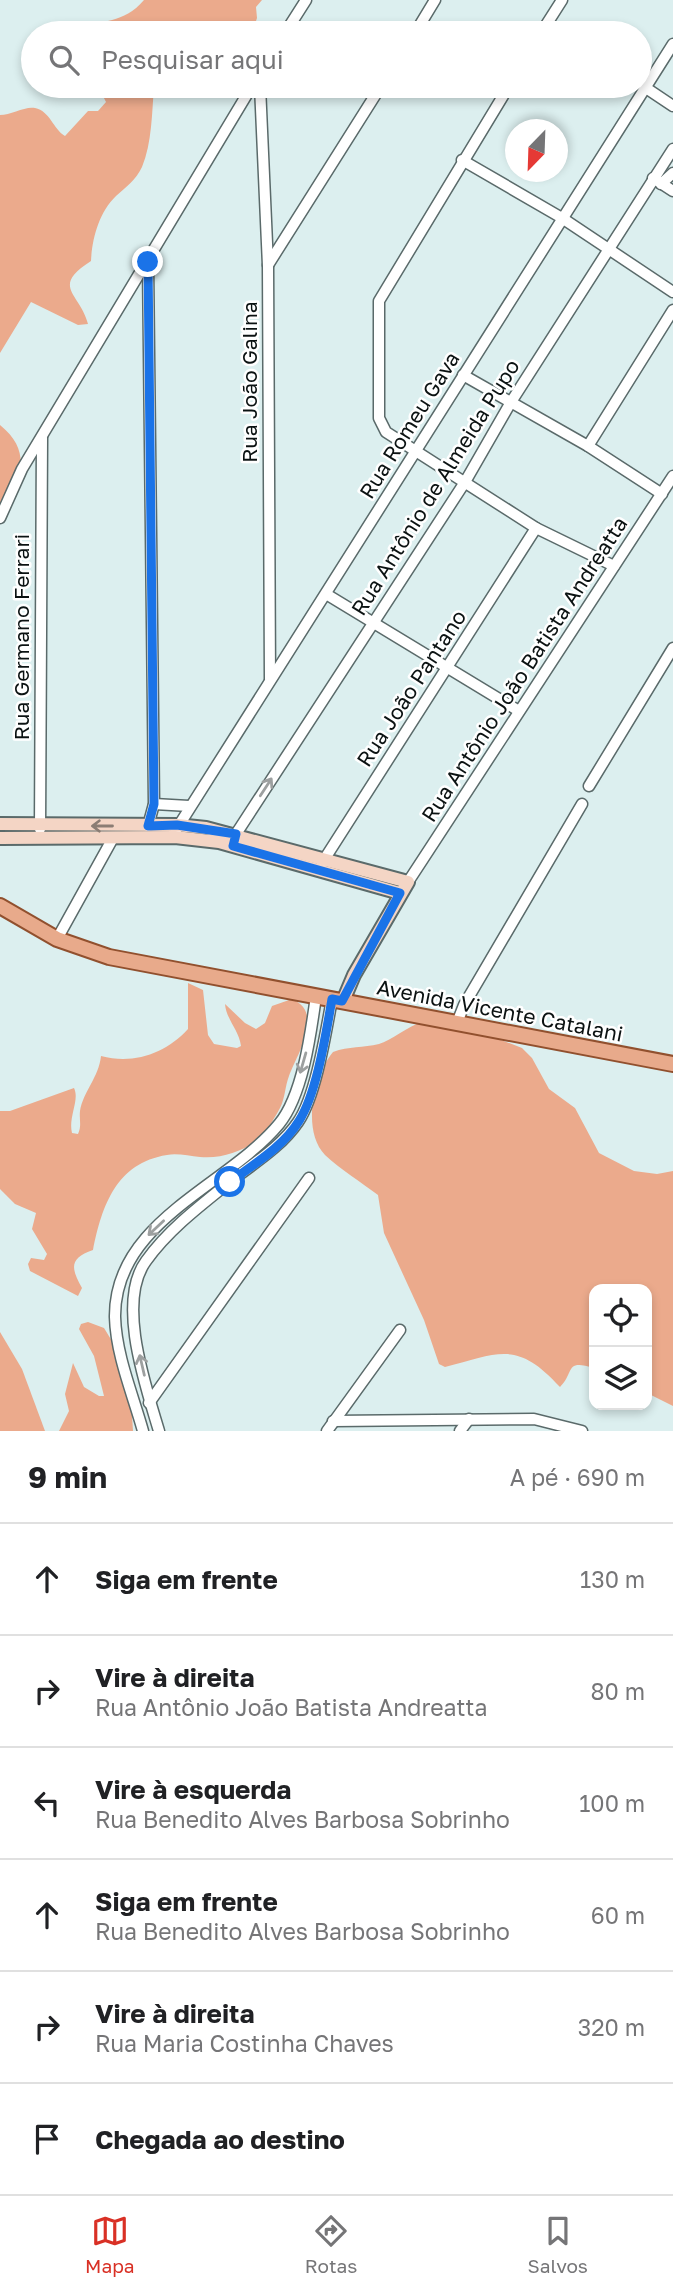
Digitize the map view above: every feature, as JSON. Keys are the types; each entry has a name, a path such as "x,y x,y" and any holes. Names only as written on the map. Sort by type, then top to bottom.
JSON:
{"main road":[{"name":"Avenida Vicente Catalani","path":"0,906 57,939 109,957 673,1064"}],"street":[{"path":"293,21 306,0"},
{"path":"422,21 435,0"},
{"path":"549,21 562,0"},
{"name":"Rua Romeu Gava","path":"652,78 673,44"},
{"path":"652,92 673,106"},
{"path":"0,518 22,469 245,98"},
{"name":"Rua João Galina","path":"261,98 268,266 270,679"},
{"path":"268,266 374,98"},
{"path":"501,98 382,293 378,309 379,418 386,432 536,528 614,566"},
{"name":"Rua Romeu Gava","path":"176,831 189,806 418,452 463,375 640,98"},
{"name":"Rua Antônio de Almeida Pupo","path":"235,840 372,622 465,482 511,402 609,248 657,181 673,149"},
{"path":"462,160 562,218 673,292"},
{"path":"657,181 673,173"},
{"path":"657,181 673,191"},
{"path":"148,262 154,804 148,826"},
{"path":"588,446 673,310"},
{"path":"463,375 588,446 662,494"},
{"name":"Rua Germano Ferrari","path":"40,831 42,437"},
{"name":"Rua Antônio João Batista Andreatta","path":"408,882 673,476"},
{"name":"Rua João Pantano","path":"321,865 536,528"},
{"path":"326,594 519,711"},
{"path":"589,786 673,648"},
{"path":"154,804 189,806"},
{"path":"457,1023 464,1005 582,804"},
{"path":"0,824 113,838 176,831"},
{"path":"0,838 40,831 148,826 235,840 321,865 400,893"},
{"path":"57,939 113,838"},
{"path":"159,1431 133,1324 134,1294 144,1263 180,1224 279,1144 300,1120 337,1000 408,882 321,865"},
{"path":"143,1431 122,1357 115,1316 125,1273 140,1244 188,1199 260,1143 281,1122 295,1091 307,1048 316,996"},
{"path":"137,1409 150,1402 309,1178"},
{"path":"125,1273 139,1279"},
{"path":"327,1431 400,1330"},
{"path":"460,1431 469,1419"},
{"path":"333,1421 534,1419 582,1431"}],"shaded area":[{"path":"144,0 262,0 256,7 256,21 108,21 136,8"},
{"path":"104,98 153,98 148,148 142,167 137,176 110,202 95,235 91,261 72,277 71,291 88,324 78,325 31,302 0,353 0,115 35,108 48,116 65,136 88,111 98,111 106,102"},
{"path":"0,425 12,437 21,460 17,483 0,522"},
{"path":"188,983 203,990 208,1035 214,1044 237,1048 241,1046 225,1004 245,1023 256,1029 265,1023 272,1006 292,999 302,1005 307,1014 306,1035 289,1076 282,1104 265,1136 242,1149 209,1157 167,1155 135,1167 124,1177 107,1203 93,1250 80,1256 74,1264 75,1274 82,1288 78,1296 30,1271 28,1264 31,1258 44,1260 47,1254 32,1229 36,1213 15,1204 0,1189 0,1111 10,1111 74,1088 76,1098 71,1127 72,1133 78,1134 82,1104 101,1056 137,1058 170,1045 188,1029"},
{"path":"425,1021 457,1023 522,1048 532,1058 549,1089 575,1108 599,1153 634,1171 657,1174 673,1171 673,1406 652,1396 652,1284 589,1284 589,1367 578,1365 571,1368 560,1387 532,1362 519,1356 494,1355 445,1367 439,1364 424,1320 384,1233 378,1195 325,1155 313,1132 316,1088 320,1074 333,1052 379,1044"},
{"path":"88,1322 104,1328 129,1369 133,1431 59,1431 69,1411 65,1394 73,1363 84,1387 104,1396 94,1356 79,1329 81,1324"},
{"path":"0,1332 22,1369 45,1431 0,1431"}],"route":[{"path":"148,262 154,804 148,826 177,825 236,834 233,846 400,893 342,1001 332,999 325,1038 300,1120 279,1144 230,1182"}]}
